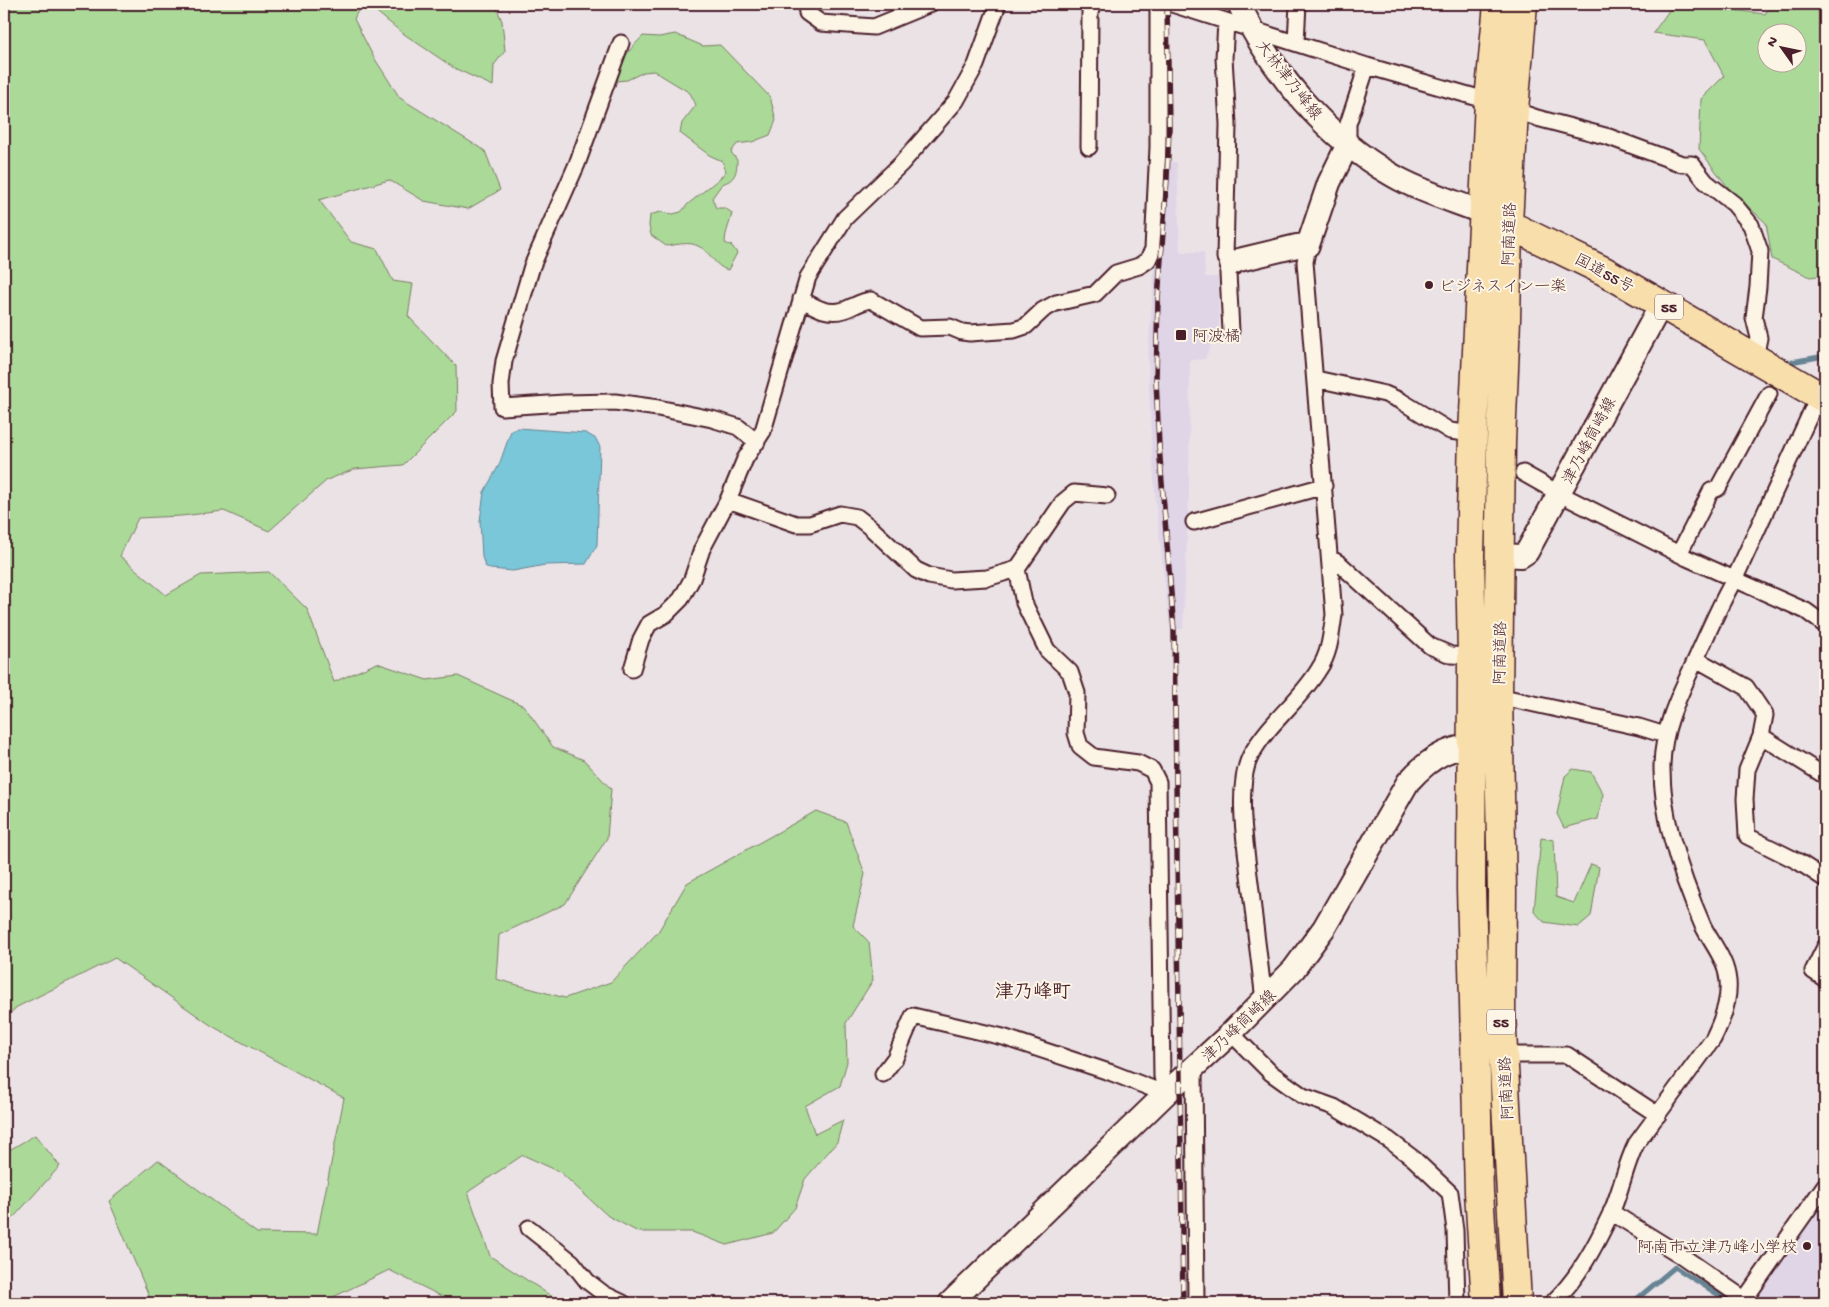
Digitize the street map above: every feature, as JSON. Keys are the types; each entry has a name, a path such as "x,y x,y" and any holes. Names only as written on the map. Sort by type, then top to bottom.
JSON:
{"highway":[{"name":"阿南道路","path":"1498,4 1489,101 1496,219 1506,320 1501,442 1498,696 1502,892 1501,1012 1517,1303"},
{"name":"阿南道路","path":"1486,1303 1479,1192 1471,889 1472,656 1470,556 1473,434 1496,219 1514,110 1523,4"},
{"name":"国道55号","path":"1496,219 1604,271 1755,358 1823,393"}],"main road":[{"name":"大林津乃峰線","path":"1232,13 1251,30 1302,100 1348,144 1399,178 1420,189 1496,219"},
{"path":"1231,264 1239,260 1296,246 1308,245 1329,183 1348,144"},
{"name":"津乃峰筒崎線","path":"1500,555 1521,556 1527,552 1662,303"},
{"name":"津乃峰筒崎線","path":"950,1303 1264,1001 1294,969 1324,928 1408,782 1420,768 1435,756 1471,745 1498,741"}],"street":[{"path":"806,4 807,14 821,23 874,27 930,4"},
{"path":"632,669 641,639 649,624 666,614 681,599 692,579 702,549 728,500 745,459 763,431 808,277 845,218 901,164 956,101 976,65 998,4"},
{"path":"1089,147 1090,12 1092,4"},
{"path":"802,299 820,310 831,312 844,310 862,301 871,300 920,328 950,327 970,333 1014,330 1026,326 1044,310 1056,304 1095,294 1116,273 1139,266 1148,260 1153,249 1158,147 1158,4"},
{"path":"1172,4 1232,13 1224,58 1228,124 1225,258 1231,264 1228,273 1231,331"},
{"path":"1296,42 1298,4"},
{"path":"1251,30 1489,101"},
{"path":"621,43 577,164 532,266 504,361 501,384 502,408 564,403 615,402 658,408 712,419 738,427 757,442"},
{"path":"1348,144 1348,124 1367,66"},
{"path":"1514,110 1609,137 1682,164 1692,164 1706,182 1734,204 1751,225 1760,250 1754,318 1759,338 1755,358"},
{"path":"1264,1001 1244,827 1243,784 1250,757 1254,750 1269,728 1301,694 1320,668 1330,646 1334,615 1306,262 1308,245"},
{"path":"1316,379 1385,394 1401,400 1450,431 1473,434"},
{"path":"1552,1303 1568,1289 1578,1274 1611,1212 1636,1144 1713,1039 1722,1020 1727,998 1728,981 1723,960 1704,927 1686,885 1674,848 1663,789 1662,764 1665,735 1678,696 1721,601 1735,578 1823,393"},
{"path":"1679,554 1712,491 1718,488 1769,394"},
{"path":"1522,473 1679,554 1806,610 1825,625"},
{"path":"1194,522 1324,486"},
{"path":"728,500 796,524 810,524 840,514 857,517 872,528 916,570 929,576 950,580 987,578 1017,570 1063,502 1074,493 1107,496"},
{"path":"1330,558 1340,564 1430,646 1451,655 1472,656"},
{"path":"1017,570 1024,603 1047,650 1070,672 1077,693 1076,734 1080,746 1094,757 1138,763 1152,770 1158,782 1162,1076 1166,1094"},
{"path":"1696,659 1746,687 1765,715 1761,736 1747,770 1745,798 1748,836 1799,862 1825,879"},
{"path":"1498,696 1639,726 1665,735"},
{"path":"1761,736 1825,776"},
{"path":"1825,947 1813,971 1825,979"},
{"path":"884,1074 895,1058 913,1016 1003,1037 1095,1067 1166,1094"},
{"path":"1231,1033 1271,1074 1303,1096 1334,1107 1389,1140 1414,1159 1450,1193 1455,1230 1457,1303"},
{"path":"1503,1054 1567,1055 1658,1115"},
{"path":"1194,1068 1196,1303"},
{"path":"1611,1212 1682,1256 1746,1302 1825,1185"},
{"path":"1450,1193 1464,1190 1479,1192"},
{"path":"529,1228 572,1262 587,1281 604,1294 623,1303"}],"shaded area":[{"path":"1162,162 1177,162 1180,252 1204,252 1205,277 1218,277 1219,326 1205,359 1190,360 1189,491 1183,629 1170,629 1156,506 1151,438 1148,358"},
{"name":"阿南市立津乃峰小学校","path":"1825,1194 1825,1303 1762,1303 1753,1298"}],"green space":[{"path":"4,4 361,4 354,19 373,56 400,98 485,151 500,190 468,209 424,201 389,180 319,200 351,242 377,249 393,281 413,284 408,316 456,366 457,411 403,465 355,469 327,480 269,531 224,511 138,518 120,556 166,595 201,575 269,572 307,609 334,682 377,663 427,680 458,676 524,706 553,747 584,760 611,789 607,838 565,904 499,935 496,979 565,998 611,982 658,932 687,883 816,811 846,822 865,874 853,926 869,942 873,980 846,1023 847,1062 840,1086 805,1106 815,1134 843,1120 837,1142 805,1179 795,1208 773,1233 727,1245 692,1232 638,1232 608,1216 560,1172 523,1155 468,1192 490,1256 562,1303 455,1303 389,1270 321,1303 152,1303 109,1201 158,1160 257,1233 317,1234 344,1098 212,1026 115,958 17,1007 4,1019"},
{"path":"367,4 495,4 502,21 505,51 494,65 493,86 454,68 401,32"},
{"path":"1772,4 1825,4 1825,275 1810,277 1772,259 1766,223 1730,190 1699,149 1701,99 1724,76 1705,40 1653,33 1670,9 1724,9 1765,14"},
{"path":"675,34 703,46 720,45 770,97 776,120 770,135 752,142 737,144 731,152 737,160 734,175 730,180 722,184 712,198 716,208 725,208 732,213 725,243 732,246 737,253 728,270 719,266 702,248 691,244 666,246 651,235 649,226 650,215 660,212 673,214 681,212 726,171 722,161 709,155 680,133 682,123 696,105 690,93 654,71 644,72 627,80 616,81 621,62 643,36 659,37"},
{"path":"1573,769 1591,772 1603,794 1598,819 1564,828 1557,814 1565,776"},
{"path":"1541,838 1554,840 1556,897 1574,903 1591,864 1599,867 1591,916 1578,927 1544,922 1534,911"},
{"path":"35,1135 60,1166 4,1228 4,1153"}],"water":[{"path":"518,428 586,433 596,439 600,447 597,545 586,564 545,565 513,571 490,569 485,566 482,557 480,521 484,492 499,465 511,431"}],"waterway":[{"path":"1785,363 1825,356"},
{"path":"1632,1303 1675,1267 1731,1303"}],"railway":[{"path":"1167,4 1169,128 1158,299 1156,379 1159,446 1174,630 1183,1303"}],"place":[{"name":"ビジネスイン一楽","path":"1429,285"},
{"name":"阿波橘","path":"1181,335"},
{"name":"阿南市立津乃峰小学校","path":"1807,1246"}],"district":[{"name":"津乃峰町","path":"1033,990"}]}
